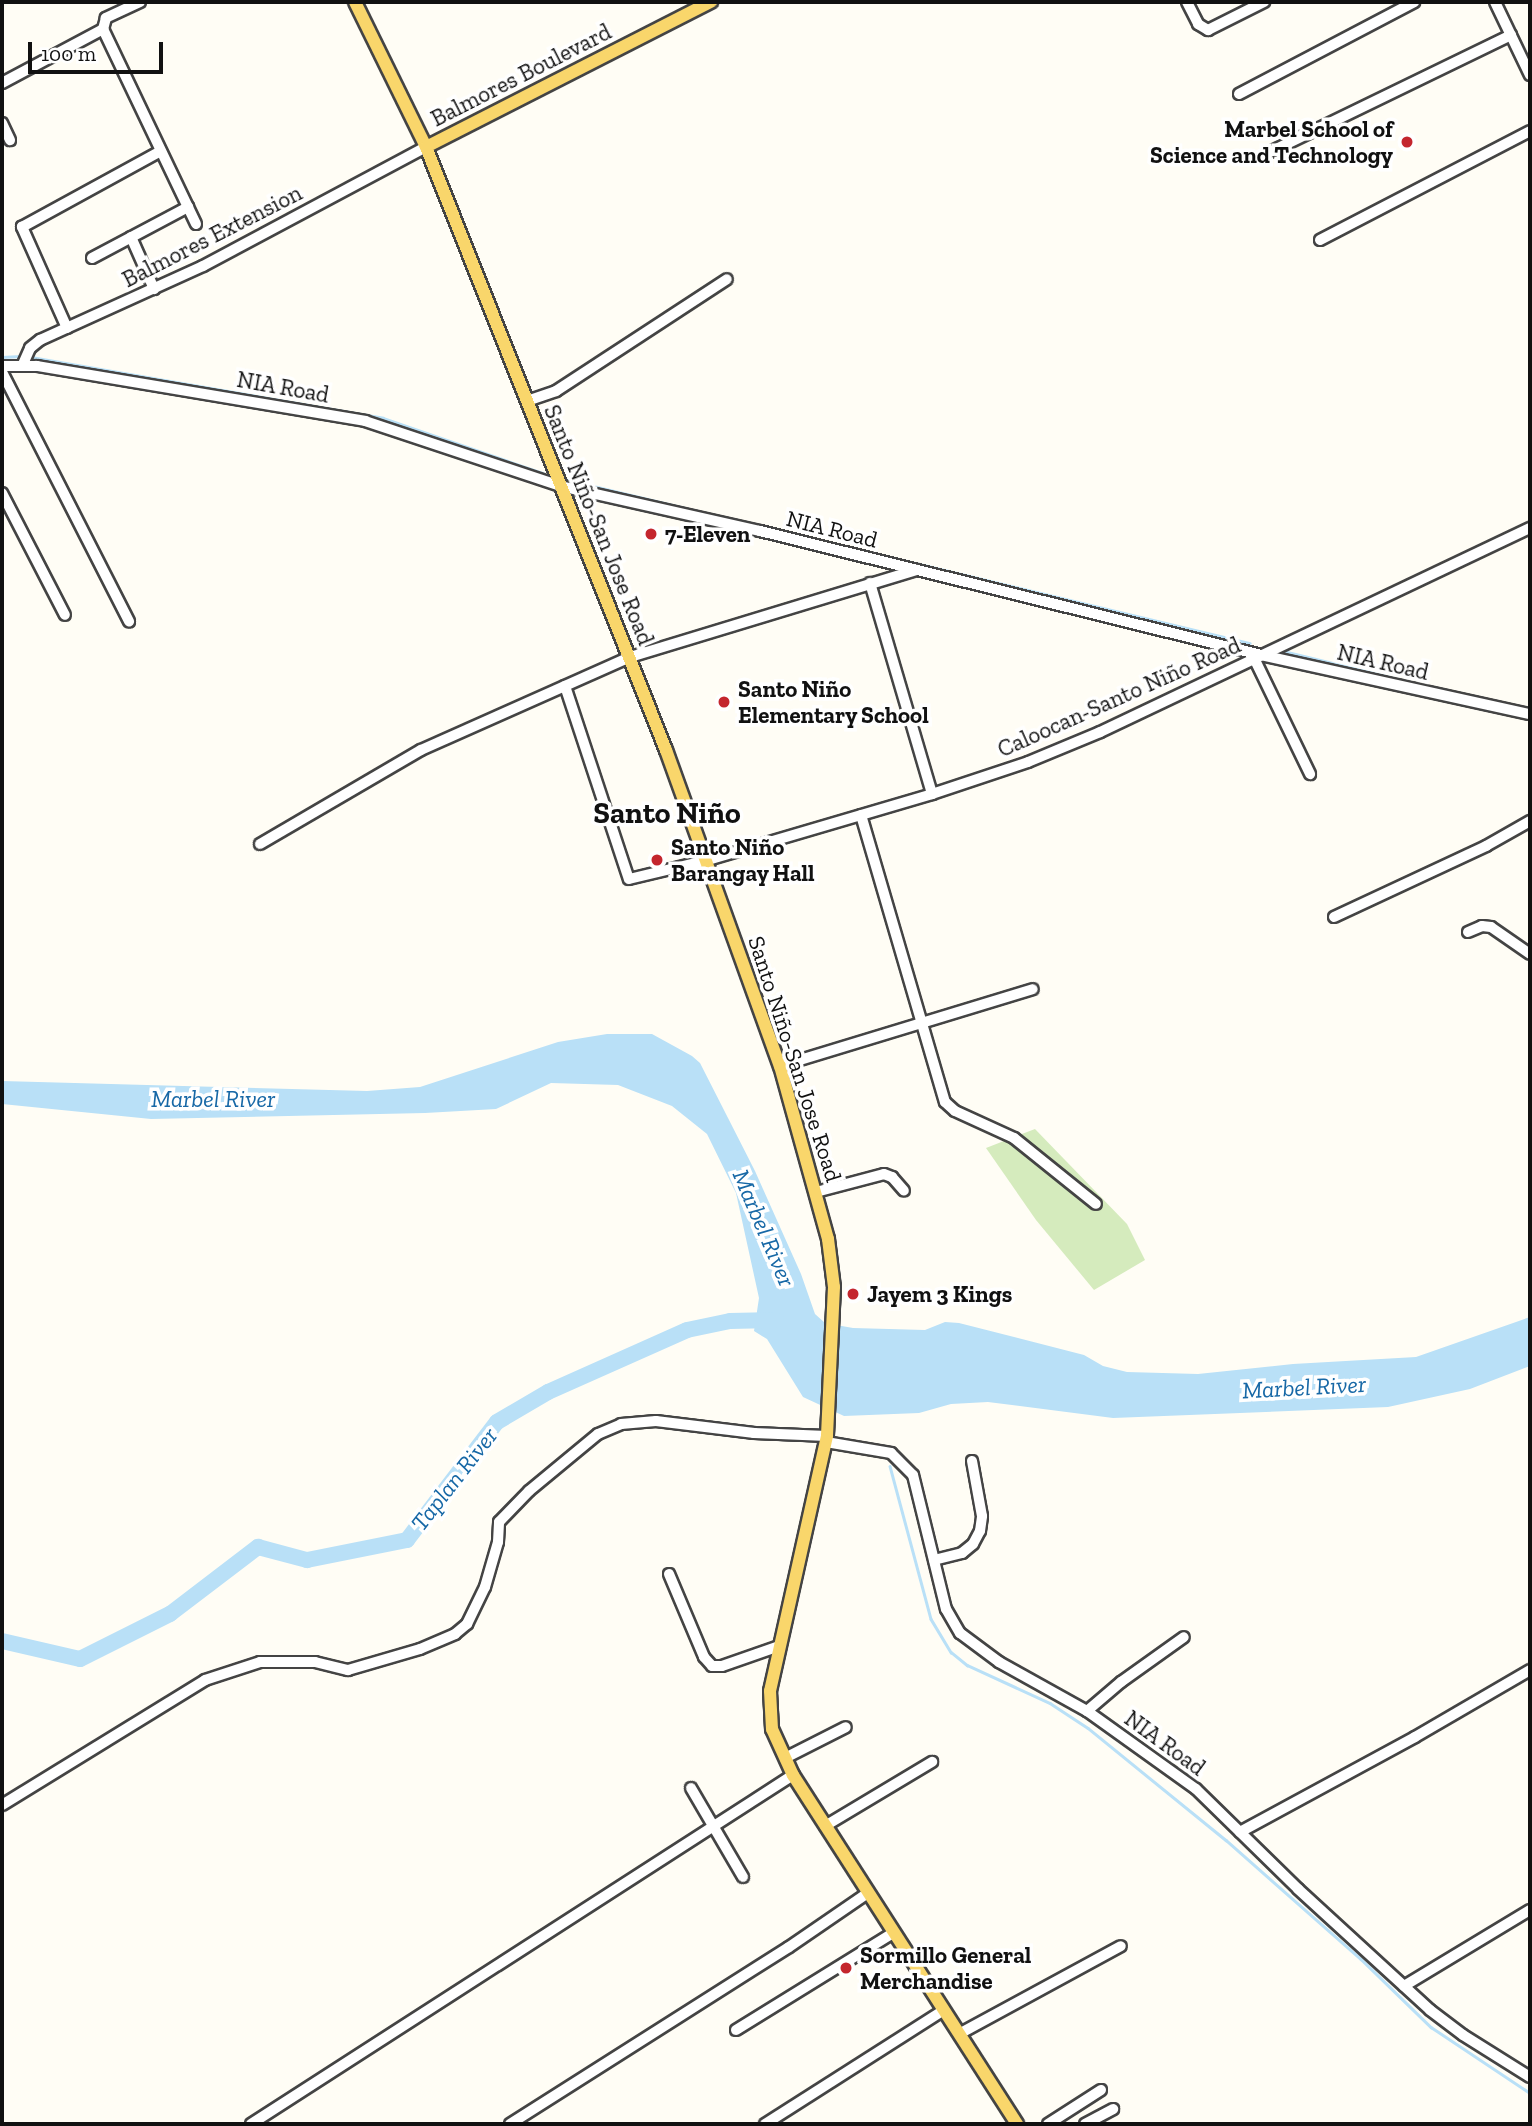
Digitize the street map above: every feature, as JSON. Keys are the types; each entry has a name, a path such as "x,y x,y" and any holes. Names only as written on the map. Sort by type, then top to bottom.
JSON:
{"main road":[{"name":"Santo Niño-San Jose Road","path":"355,2 426,147 630,657 708,860 780,1066 816,1192 831,1255 834,1310 827,1439 779,1646 769,1709 772,1729 793,1775 1017,2124"},
{"name":"Balmores Boulevard","path":"426,147 710,2"}],"street":[{"path":"139,2 106,18 103,29 196,224"},
{"path":"1187,2 1198,24 1208,30 1264,2"},
{"path":"1239,94 1414,2"},
{"path":"1495,2 1530,75"},
{"path":"2,83 103,29"},
{"path":"1270,152 1511,35"},
{"path":"2,123 10,140"},
{"path":"1320,240 1530,131"},
{"name":"Balmores Extension","path":"23,364 34,343 154,289 426,147"},
{"path":"67,328 22,227 161,151"},
{"path":"92,258 188,207"},
{"path":"131,237 154,289"},
{"path":"527,401 556,391 727,279"},
{"name":"NIA Road","path":"2,366 23,364 365,421 560,486 916,570 1258,657 1530,715"},
{"path":"2,372 129,621"},
{"path":"2,493 65,615"},
{"name":"Caloocan-Santo Niño Road","path":"565,686 629,879 708,860 932,794 1064,747 1530,528"},
{"path":"261,844 421,750 630,657 916,570"},
{"path":"870,583 932,794"},
{"path":"1258,657 1310,774"},
{"path":"860,815 945,1102 955,1111 1014,1138 1096,1204"},
{"path":"1334,917 1486,846 1530,821"},
{"path":"1468,932 1476,927 1490,927 1530,954"},
{"path":"780,1066 1033,989"},
{"path":"816,1192 884,1174 892,1177 904,1191"},
{"name":"NIA Road","path":"2,1805 205,1680 260,1662 309,1661 348,1670 420,1648 455,1634 467,1624 485,1587 498,1542 499,1522 566,1458 598,1434 621,1423 691,1423 765,1434 827,1439 880,1450 898,1457 906,1465 918,1487 946,1609 960,1633 999,1662 1087,1711 1196,1789 1404,1986 1455,2029 1530,2077"},
{"path":"934,1560 962,1553 973,1544 979,1531 982,1516 972,1461"},
{"path":"669,1573 704,1657 712,1666 722,1666 779,1646"},
{"path":"1087,1711 1121,1682 1184,1637"},
{"path":"1240,1832 1415,1738 1530,1670"},
{"path":"785,1758 846,1727"},
{"path":"825,1826 932,1762"},
{"path":"251,2124 793,1775"},
{"path":"691,1788 743,1878"},
{"path":"510,2124 789,1947 868,1893"},
{"path":"1404,1986 1530,1910"},
{"path":"736,2030 893,1933"},
{"path":"959,2034 1121,1946"},
{"path":"765,2124 944,2010"},
{"path":"1048,2124 1101,2090"},
{"path":"1085,2124 1113,2109"}],"green space":[{"path":"1035,1129 1127,1224 1145,1260 1094,1290 1036,1220 986,1148"}],"water":[{"name":"Marbel River","path":"607,1034 652,1034 700,1063 755,1171 801,1274 815,1314 825,1323 853,1328 925,1330 945,1322 959,1323 1084,1355 1103,1366 1127,1372 1198,1374 1293,1364 1416,1357 1530,1317 1530,1366 1470,1389 1388,1407 1113,1418 988,1402 951,1404 919,1413 844,1416 803,1397 767,1339 754,1331 759,1298 736,1193 707,1134 672,1106 618,1085 551,1083 496,1109 425,1113 151,1119 2,1104 2,1081 367,1091 420,1087 558,1042"}],"waterway":[{"path":"2,357 21,356"},
{"path":"31,357 383,418 543,473"},
{"path":"564,479 1250,643"},
{"path":"1279,650 1473,697"},
{"name":"Taplan River","path":"2,1641 80,1659 170,1614 258,1547 307,1560 407,1540 497,1422 548,1392 687,1330 730,1321 776,1320"},
{"path":"890,1466 931,1619 951,1652 967,1665 1050,1703 1088,1728 1226,1840 1361,1959 1431,2027 1530,2093"}],"place":[{"name":"Marbel School of Science and Technology","path":"1407,142"},
{"name":"7-Eleven","path":"651,534"},
{"name":"Santo Niño Elementary School","path":"724,702"},
{"name":"Santo Niño Barangay Hall","path":"657,860"},
{"name":"Jayem 3 Kings","path":"853,1294"},
{"name":"Sormillo General Merchandise","path":"846,1968"}],"district":[{"name":"Santo Niño","path":"667,813"}]}
